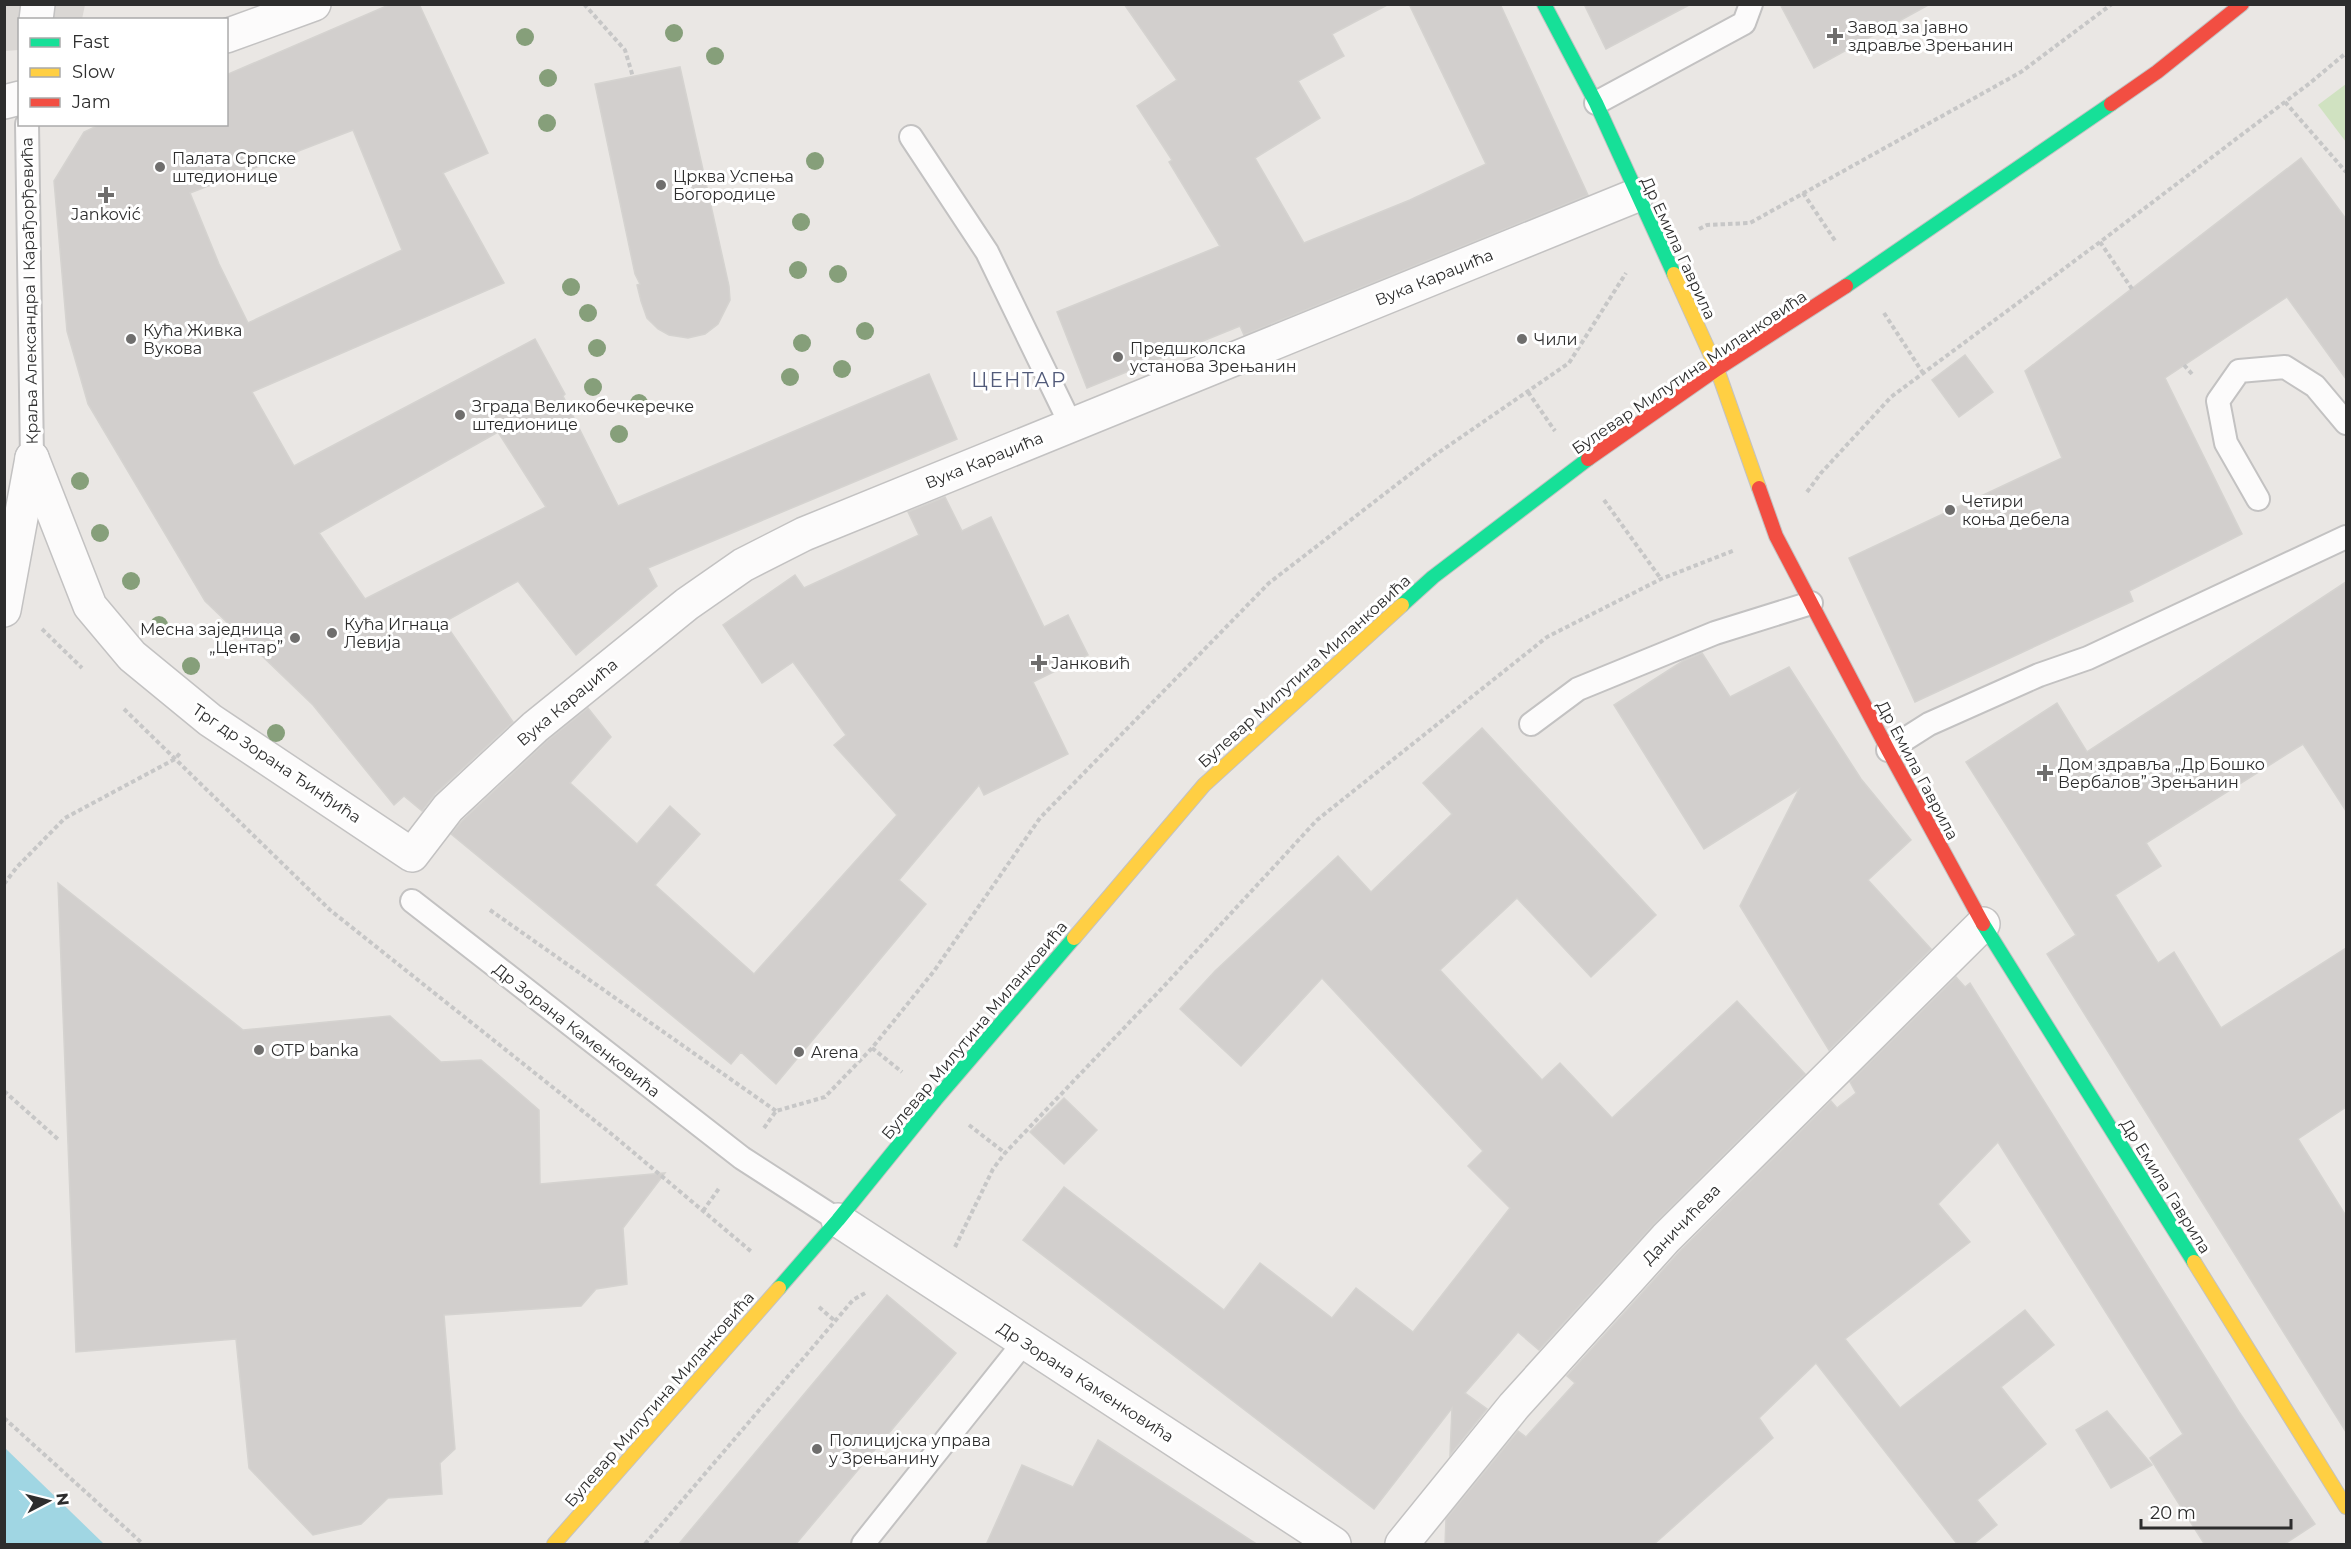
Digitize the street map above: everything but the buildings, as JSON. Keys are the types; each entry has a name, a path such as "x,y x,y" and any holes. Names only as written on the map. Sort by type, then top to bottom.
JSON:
{"main road":[{"name":"Др Емила Гаврила","path":"1544,4 1596,103 1717,369 1776,536 1888,750 1983,924 2346,1507"},
{"name":"Булевар Милутина Миланковића","path":"554,1545 838,1220 936,1099 1204,785 1433,577 1579,465 1717,369 1860,277 2138,86 2242,4"}],"street":[{"path":"228,35 314,4"},
{"name":"Вука Караџића","path":"412,855 448,807 535,727 687,604 743,565 804,534 1637,195"},
{"path":"6,603 32,458"},
{"name":"Трг др Зорана Ђинђића","path":"32,458 90,606 132,656 210,720 412,855"},
{"name":"Даничићева","path":"1402,1545 1514,1406 1666,1238 1983,924"},
{"name":"Др Зорана Каменковића","path":"838,1220 1334,1545"}],"lane":[{"path":"1596,103 1744,23 1751,4"},
{"name":"Краља Александра I Карађорђевића","path":"27,126 32,458"},
{"path":"911,137 987,252 1071,424"},
{"path":"2258,500 2226,442 2218,401 2239,371 2285,367 2315,386 2346,423"},
{"path":"1888,750 1929,724 2039,675 2088,658 2346,537"},
{"path":"1532,724 1578,689 1715,633 1811,603"},
{"name":"Др Зорана Каменковића","path":"412,901 742,1158 838,1220"},
{"path":"863,1545 1025,1341"}],"path":[{"path":"584,4 625,50 633,77"},
{"path":"742,1158 776,1112 825,1097 872,1048 934,971 1040,818 1269,583 1436,455 1569,363 1630,267 1707,225 1750,223 2021,72 2112,4"},
{"path":"2285,102 2346,172"},
{"path":"2100,242 2132,289"},
{"path":"6,603 87,674"},
{"path":"120,705 330,910 614,1136 703,1211"},
{"path":"5,883 17,867 65,818 175,759 210,720"},
{"path":"488,909 776,1112"},
{"path":"4,1091 59,1140"},
{"path":"645,1545 835,1321"},
{"path":"4,1418 143,1545"}],"green space":[{"path":"2346,84 2346,142 2318,105"}],"shaded area":[{"path":"4,5 85,5 82,18 18,18 18,50 5,51"}],"water":[{"path":"4,1447 104,1544 5,1544"}],"traffic: fast":[{"path":"1544,4 1596,103 1674,274"},
{"path":"1846,286 2111,104"},
{"path":"1402,605 1433,577 1588,459"},
{"path":"1983,924 2194,1262"},
{"path":"779,1288 1074,938"}],"traffic: slow":[{"path":"1674,274 1717,369 1759,488"},
{"path":"1074,938 1204,785 1402,605"},
{"path":"2194,1262 2346,1507"},
{"path":"554,1544 779,1288"}],"traffic: jam":[{"path":"2111,104 2157,72 2242,4"},
{"path":"1588,459 1717,369 1846,286"},
{"path":"1759,488 1776,536 1888,750 1983,924"}],"place":[{"name":"Завод за јавно здравље Зрењанин","path":"1835,36"},
{"name":"Палата Српске штедионице","path":"160,167"},
{"name":"Црква Успења Богородице","path":"661,185"},
{"name":"Janković","path":"106,195"},
{"name":"Кућа Живка Вукова","path":"131,339"},
{"name":"Чили","path":"1522,339"},
{"name":"Предшколска установа Зрењанин","path":"1118,357"},
{"name":"Зграда Великобечкеречке штедионице","path":"460,415"},
{"name":"Четири коња дебела","path":"1950,510"},
{"name":"Кућа Игнаца Левија","path":"332,633"},
{"name":"Месна заједница „Центар”","path":"295,638"},
{"name":"Јанковић","path":"1039,663"},
{"name":"Дом здравља „Др Бошко Вербалов” Зрењанин","path":"2045,773"},
{"name":"OTP banka","path":"259,1050"},
{"name":"Arena","path":"799,1052"},
{"name":"Полицијска управа у Зрењанину","path":"817,1449"}],"district":[{"name":"ЦЕНТАР","path":"1019,380"}]}
